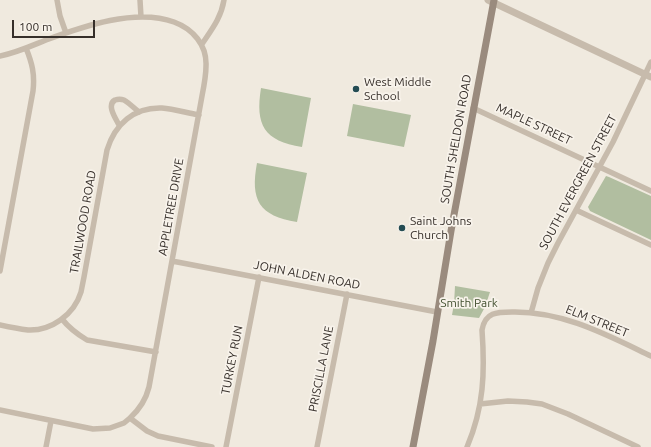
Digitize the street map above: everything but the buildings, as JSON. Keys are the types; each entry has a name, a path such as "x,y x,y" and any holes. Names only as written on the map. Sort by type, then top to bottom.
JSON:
{"main road":[{"name":"SOUTH SHELDON ROAD","path":"413,447 433,341 450,231 492,1"}],"street":[{"path":"57,0 60,16 66,33"},
{"path":"140,0 141,17"},
{"path":"0,56 16,52 66,33 104,22 141,17 158,18 179,24 192,32 202,44 219,18 224,0"},
{"path":"492,1 648,75"},
{"name":"APPLETREE DRIVE","path":"130,418 140,408 147,395 156,352 199,115 206,68 202,44"},
{"path":"0,271 33,91 33,70 26,48"},
{"name":"SOUTH EVERGREEN STREET","path":"531,313 538,288 548,263 648,75 651,62"},
{"path":"119,126 111,110 112,102 121,99 139,112"},
{"name":"TRAILWOOD ROAD","path":"62,319 74,307 81,293 107,150 110,141 119,126 130,116 139,112 153,109 163,108 199,115"},
{"name":"MAPLE STREET","path":"473,108 651,190"},
{"path":"576,210 651,245"},
{"name":"JOHN ALDEN ROAD","path":"172,261 437,312"},
{"name":"TURKEY RUN","path":"226,447 259,277"},
{"name":"PRISCILLA LANE","path":"317,447 347,294"},
{"name":"ELM STREET","path":"480,404 484,375 482,330 486,319 497,312 544,314 576,322 651,356"},
{"path":"0,325 33,330 50,326 62,319 73,331 87,340 156,352"},
{"path":"467,447 475,427 480,404 508,401 542,404 568,414 638,447"},
{"path":"0,410 86,428 102,429 117,426 130,418 147,431 158,436 212,447"},
{"path":"46,447 52,421"}],"green space":[{"path":"261,88 311,98 302,147 279,140 265,129 261,121 260,112 259,101"},
{"path":"353,104 411,115 404,147 347,136"},
{"path":"257,163 307,173 297,222 274,215 260,204 255,187"},
{"path":"606,176 651,196 651,240 590,211 588,207"},
{"name":"Smith Park","path":"455,286 490,292 485,307 479,318 452,315"}],"place":[{"name":"West Middle School","path":"356,89"},
{"name":"Saint Johns Church","path":"402,228"}]}
